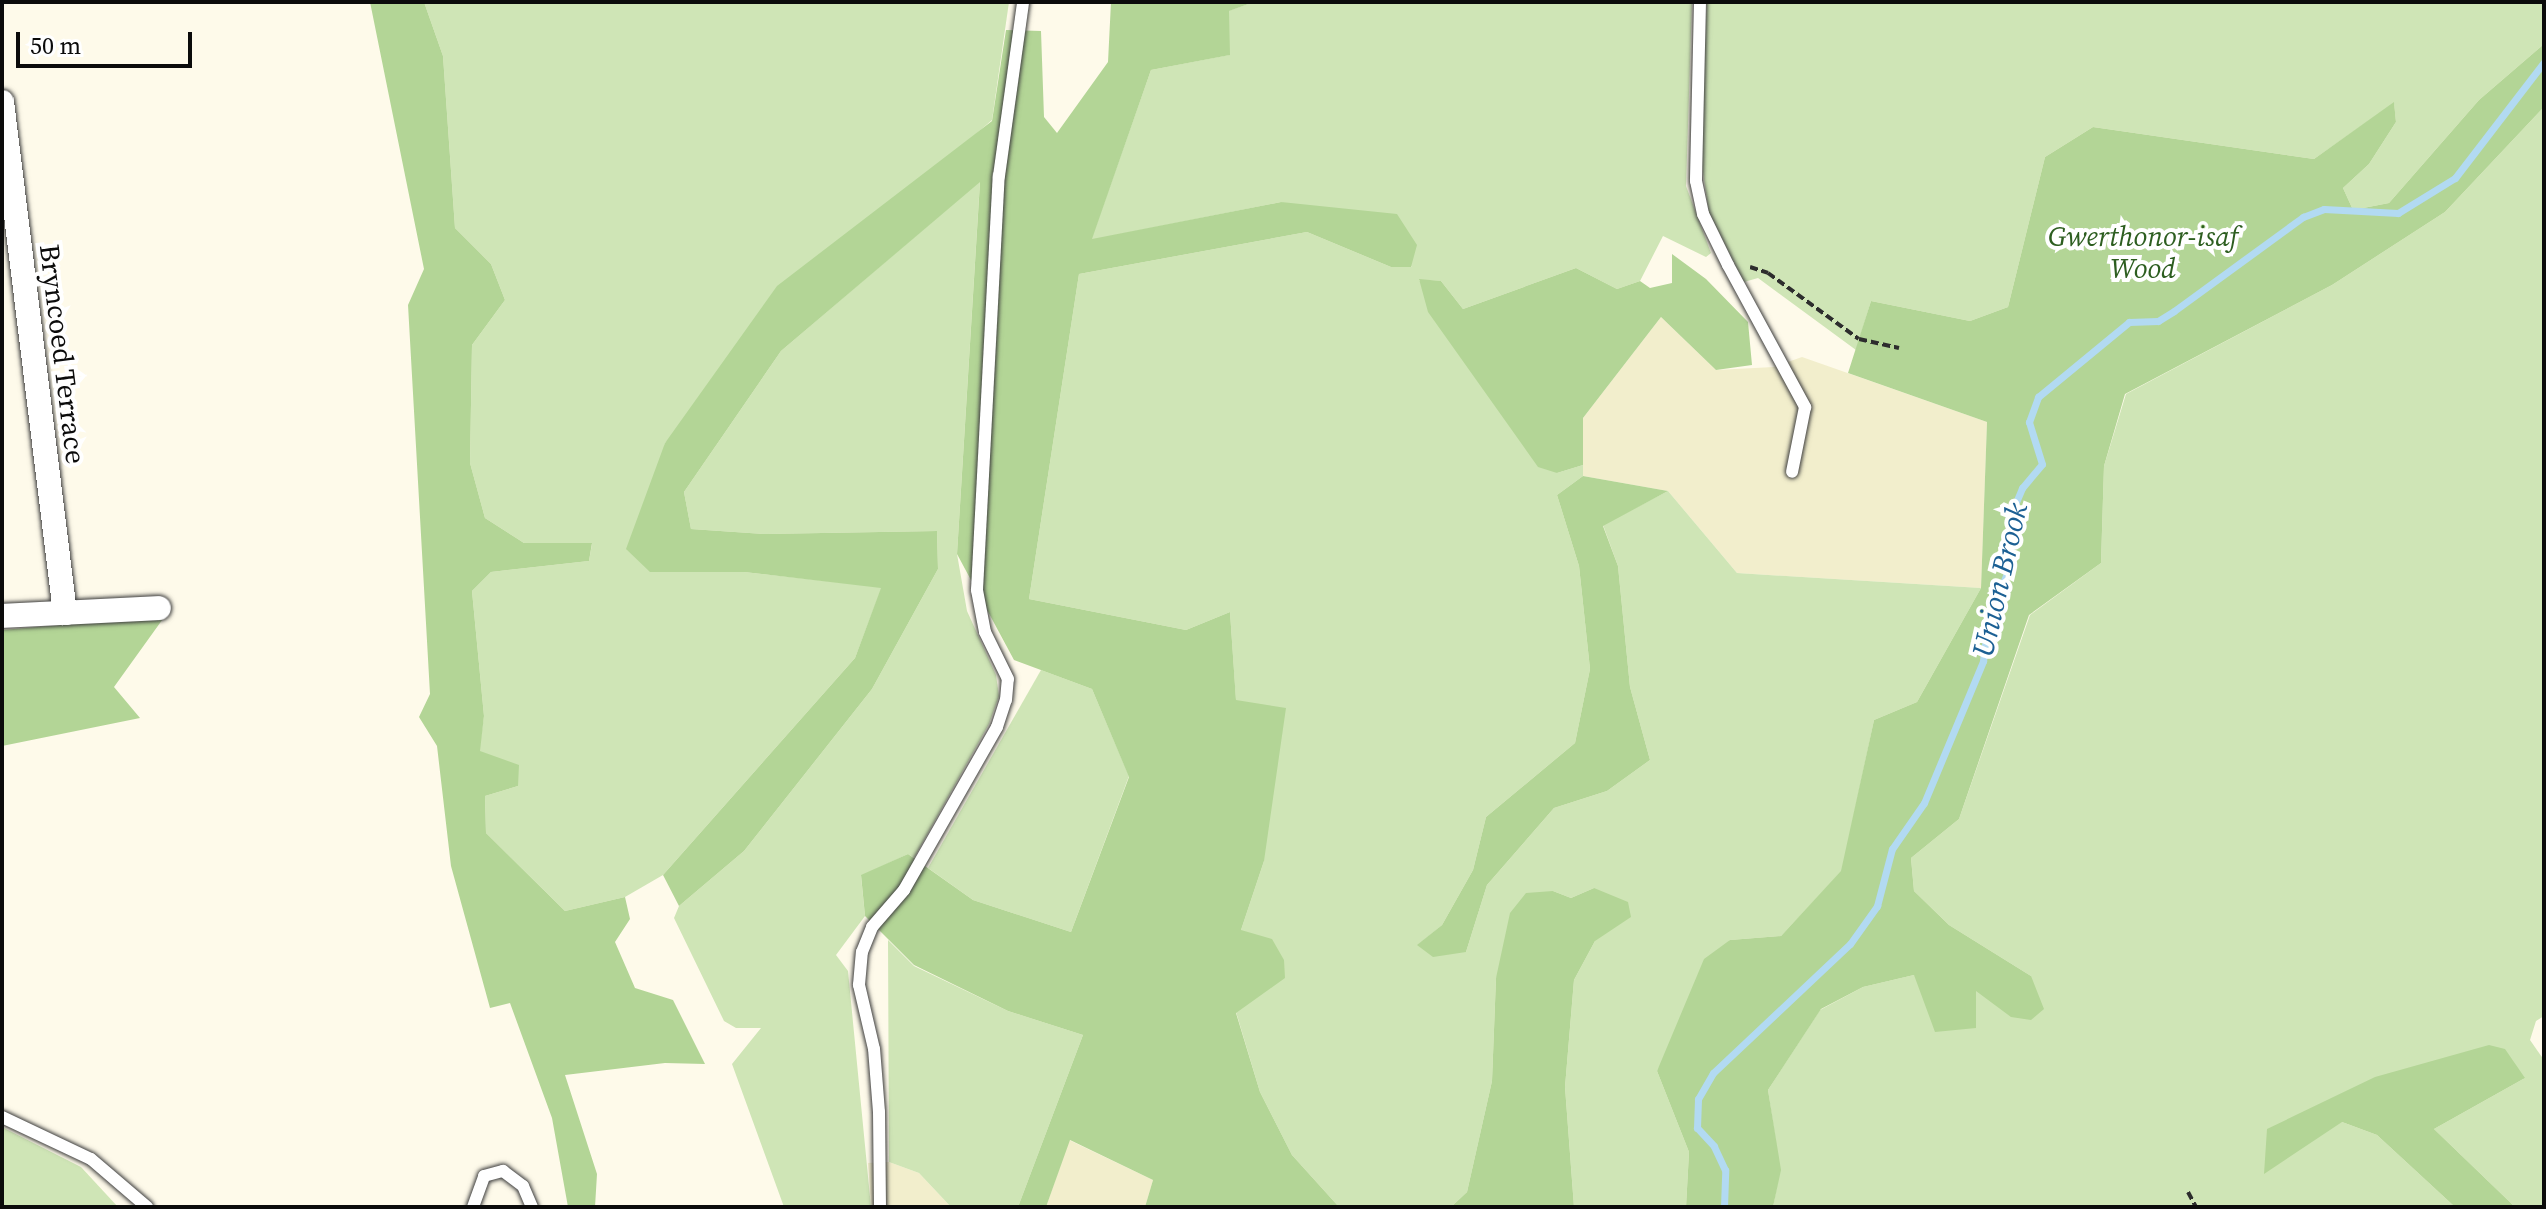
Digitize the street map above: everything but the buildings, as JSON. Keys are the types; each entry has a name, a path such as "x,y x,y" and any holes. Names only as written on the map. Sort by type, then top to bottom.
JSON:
{"street":[{"name":"Bryncoed Terrace","path":"2,102 65,613"},
{"path":"2,616 159,608"}],"lane":[{"path":"880,1207 879,1112 874,1049 859,985 862,952 872,927 904,890 997,727 1006,700 1008,679 985,632 977,590 999,176 1023,2"},
{"path":"1700,2 1696,181 1703,214 1805,407 1792,472"},
{"path":"2,1117 91,1159 147,1207"},
{"path":"473,1207 484,1176 503,1171 523,1186 532,1207"}],"path":[{"path":"1728,265 1768,273 1859,339 1899,348"},
{"path":"2188,1192 2196,1207"}],"shaded area":[{"path":"1661,317 1716,370 1774,367 1802,357 1987,422 1981,588 1737,573 1668,491 1583,476 1583,418"},
{"path":"1069,1140 1153,1180 1145,1207 1046,1207"},
{"path":"889,1162 919,1173 951,1207 871,1207 868,1163"}],"green space":[{"path":"370,2 424,2 443,56 455,228 491,264 505,300 472,345 470,463 485,518 524,543 592,543 589,561 491,572 472,591 484,716 480,751 519,765 518,786 485,796 486,833 565,911 625,897 630,919 615,942 635,988 673,1000 705,1064 665,1063 565,1075 597,1174 595,1207 568,1207 552,1118 510,1003 490,1008 451,866 437,746 419,717 430,694 408,305 424,269"},
{"path":"424,2 1009,2 992,120 945,161 665,443 650,572 744,572 882,587 855,658 663,875 625,897 565,911 486,833 485,796 518,786 479,751 484,716 472,591 491,572 589,561 592,544 524,543 485,518 470,463 472,345 505,300 491,264 455,228 443,56"},
{"path":"1111,2 1254,2 1229,11 1230,55 1151,70 1092,239 1281,202 1397,214 1417,245 1411,267 1391,267 1307,232 1079,274 1029,599 1186,630 1230,612 1236,700 1286,708 1264,861 1241,930 1272,939 1284,960 1285,978 1236,1013 1260,1092 1292,1155 1339,1207 1145,1207 1153,1180 1070,1140 1046,1207 1018,1207 1083,1035 1008,1011 914,965 865,916 861,875 908,854 973,900 1071,932 1129,777 1092,689 1014,660 957,554 980,182 781,351 684,492 691,529 765,534 937,531 938,569 872,689 744,851 679,906 663,875 855,658 881,588 744,572 650,572 626,549 665,443 777,286 992,121 1006,30 1041,31 1044,117 1057,133 1108,62"},
{"path":"1254,2 1692,2 1686,186 1711,253 1706,257 1663,236 1640,281 1617,289 1576,268 1463,309 1441,281 1419,280 1557,473 1583,465 1583,476 1557,495 1579,566 1590,669 1575,743 1486,817 1473,870 1442,925 1418,945 1466,952 1487,885 1554,808 1607,791 1650,760 1630,687 1618,566 1603,525 1668,491 1737,573 1981,588 1917,702 1874,720 1842,871 1781,936 1730,940 1657,1071 1689,1152 1686,1207 1574,1207 1565,1087 1574,980 1595,941 1594,888 1571,898 1553,891 1496,978 1492,1081 1467,1192 1451,1207 1339,1207 1292,1155 1260,1092 1236,1012 1241,930 1264,861 1236,701 1230,612 1186,630 1029,599 1079,274 1307,232 1391,267 1412,267 1281,202 1091,240 1151,70 1229,55 1228,11"},
{"path":"1707,2 2544,2 2544,44 2479,100 2389,203 2353,210 2343,188 2369,164 2396,122 2394,103 2314,159 2093,127 2045,157 2008,307 1970,321 1871,301 1856,350 1758,278 1744,282 1709,213 1700,152"},
{"name":"Gwerthonor-isaf Wood","path":"2544,44 2544,107 2445,212 2332,285 2125,394 2104,466 2101,563 2029,615 1959,819 1911,858 1914,891 1949,925 2031,976 2044,1009 2031,1020 2011,1017 1976,991 1976,1028 1935,1032 1914,975 1863,987 1821,1009 1768,1090 1781,1170 1773,1207 1686,1207 1689,1152 1657,1071 1704,959 1730,940 1781,936 1841,871 1874,720 1917,702 1981,588 1987,422 1848,373 1871,301 1970,321 2008,307 2045,157 2093,127 2314,159 2394,102 2396,122 2369,164 2343,188 2353,210 2389,203 2479,100"},
{"path":"2544,107 2544,1016 2536,1021 2530,1040 2544,1060 2544,1207 2515,1207 2434,1129 2525,1078 2342,1122 2377,1135 2455,1207 1773,1207 1780,1170 1768,1090 1820,1010 1863,987 1914,975 1975,991 2031,976 1949,925 1914,891 1911,858 1959,819 2030,615 2101,563 2104,466 2126,394 2332,285 2445,212"},
{"path":"980,181 957,554 967,611 996,675 999,696 989,724 914,858 908,854 861,876 865,916 836,955 848,971 871,1207 784,1207 732,1064 761,1028 736,1028 724,1021 674,918 679,906 744,851 872,689 938,569 937,531 765,534 691,529 684,492 781,351"},
{"path":"1672,254 1706,279 1748,322 1752,365 1716,370 1661,317 1583,418 1583,465 1557,473 1538,467 1428,312 1419,279 1441,281 1463,309 1576,268 1617,289 1640,281 1650,288 1672,283"},
{"path":"1583,476 1668,491 1603,526 1618,566 1630,687 1650,760 1607,791 1554,808 1487,885 1466,952 1433,957 1417,945 1442,925 1473,870 1486,817 1575,743 1590,669 1579,566 1557,495"},
{"path":"165,616 114,687 140,718 2,746 2,630"},
{"path":"1041,670 1092,689 1129,776 1071,932 973,900 928,868"},
{"path":"1594,888 1628,902 1631,917 1595,941 1574,980 1565,1087 1574,1207 1451,1207 1467,1192 1492,1081 1496,978 1510,913 1526,893 1553,891 1571,898"},
{"path":"888,940 914,966 1008,1011 1083,1035 1018,1207 951,1207 919,1173 889,1162"},
{"path":"2489,1045 2505,1049 2525,1078 2434,1129 2515,1207 2455,1207 2377,1135 2342,1122 2264,1174 2267,1129 2375,1077"},
{"path":"2,1127 81,1167 118,1207 2,1207"}],"waterway":[{"name":"Union Brook","path":"1724,1207 1725,1170 1714,1146 1697,1128 1698,1099 1713,1073 1850,944 1877,906 1892,849 1924,803 1983,661 1988,621 2009,568 2014,507 2022,488 2042,464 2029,422 2038,397 2129,322 2158,321 2303,217 2324,209 2398,213 2455,178 2544,62"}]}
